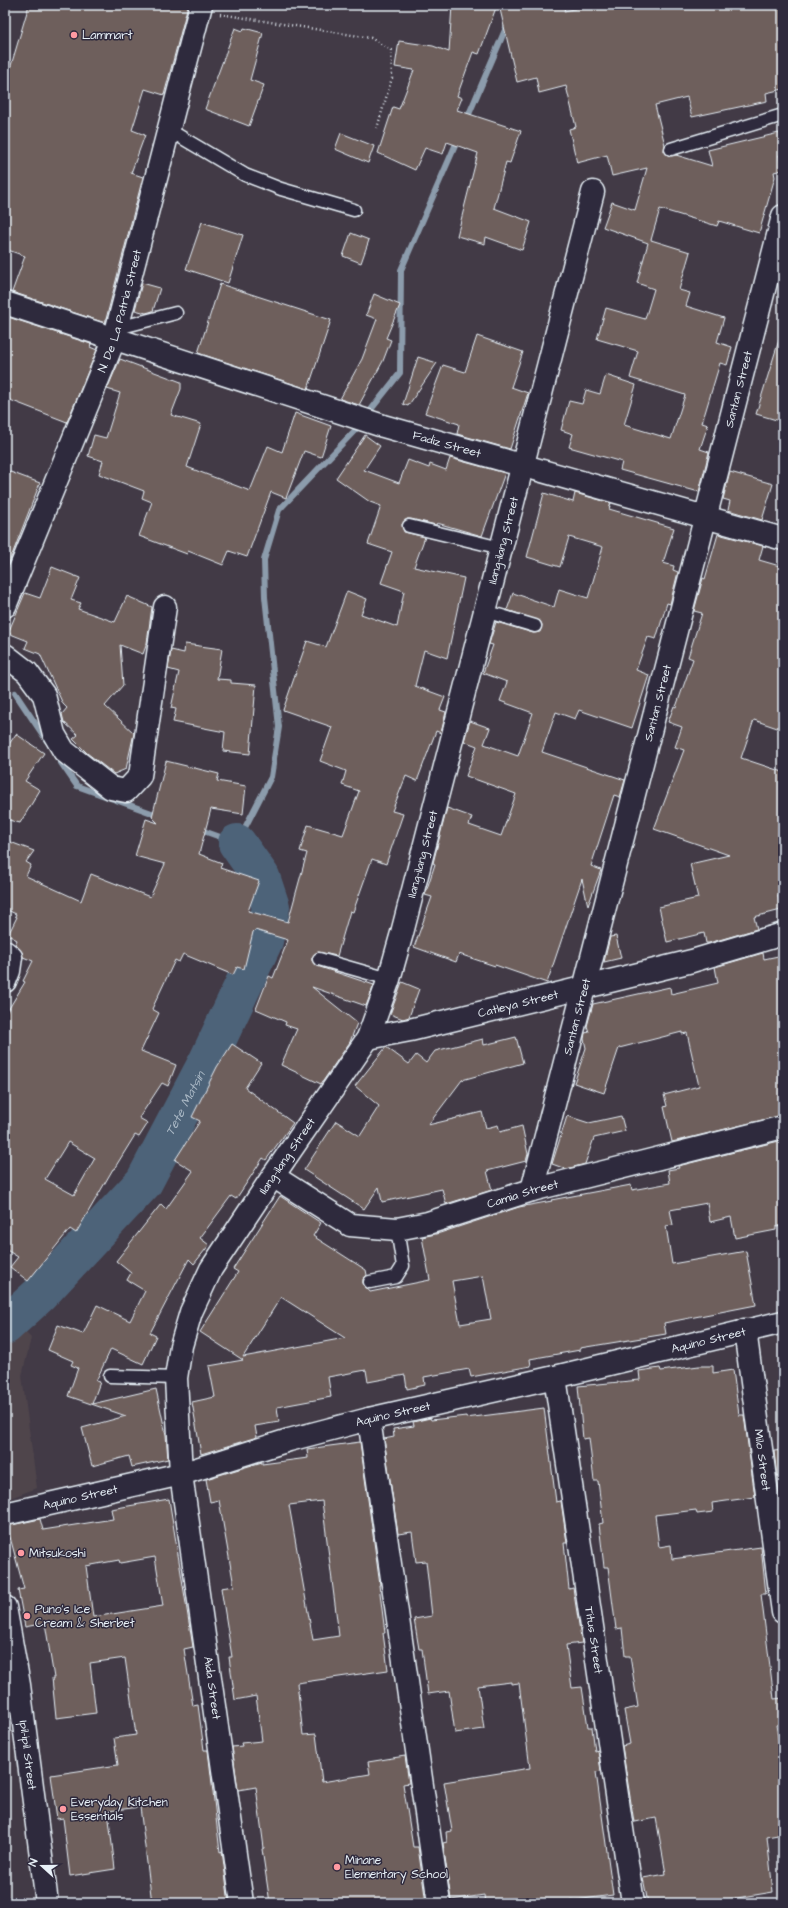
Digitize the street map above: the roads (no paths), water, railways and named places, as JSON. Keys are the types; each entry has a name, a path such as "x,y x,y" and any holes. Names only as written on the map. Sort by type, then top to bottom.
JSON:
{"street":[{"name":"N. De La Patria Street","path":"5,606 116,334 201,8"},
{"name":"Ilang-ilang Street","path":"181,1474 176,1378 181,1346 190,1312 211,1269 368,1038 389,979 594,192"},
{"name":"Santan Street","path":"532,1190 704,517 783,216"},
{"name":"Fadiz Street","path":"5,303 116,334 383,426 783,539"},
{"path":"5,655 27,672 44,695 54,734 64,751 111,788 126,791 140,776 165,607"},
{"name":"Catleya Street","path":"368,1038 410,1030 692,961 783,934"},
{"path":"5,952 10,957 9,971 5,981"},
{"name":"Camia Street","path":"273,1176 350,1225 397,1229 428,1223 532,1190 783,1126"},
{"name":"Aquino Street","path":"5,1514 181,1474 289,1440 369,1419 555,1377 783,1322"},
{"name":"Milo Street","path":"745,1330 783,1612"},
{"name":"Titus Street","path":"555,1377 633,1903"},
{"path":"369,1419 439,1903"},
{"name":"Aida Street","path":"181,1474 242,1903"},
{"name":"Ipil-ipil Street","path":"5,1607 12,1687 48,1903"}],"lane":[{"path":"671,149 783,115"},
{"path":"169,130 245,174 281,189 354,210"},
{"path":"116,334 176,313"},
{"path":"409,526 501,548"},
{"path":"485,611 535,626"},
{"path":"318,959 389,979"},
{"path":"370,1282 396,1277 402,1266 397,1229"},
{"path":"110,1376 176,1378"}],"waterway":[{"path":"466,121 508,23"},
{"path":"366,416 400,373 401,270 458,139"},
{"path":"198,829 237,843 271,777 279,727 265,597 264,560 279,510 361,424"},
{"path":"15,693 47,741"},
{"path":"57,757 77,786 160,816"},
{"name":"Tete Matsin","path":"5,1326 39,1295 144,1182 208,1060 264,941 271,907 261,877 237,843"}],"place":[{"name":"Lammart","path":"74,35"},
{"name":"Mitsukoshi","path":"21,1553"},
{"name":"Puno's Ice Cream & Sherbet","path":"27,1616"},
{"name":"Everyday Kitchen Essentials","path":"63,1809"},
{"name":"Minane Elementary School","path":"337,1867"}]}
